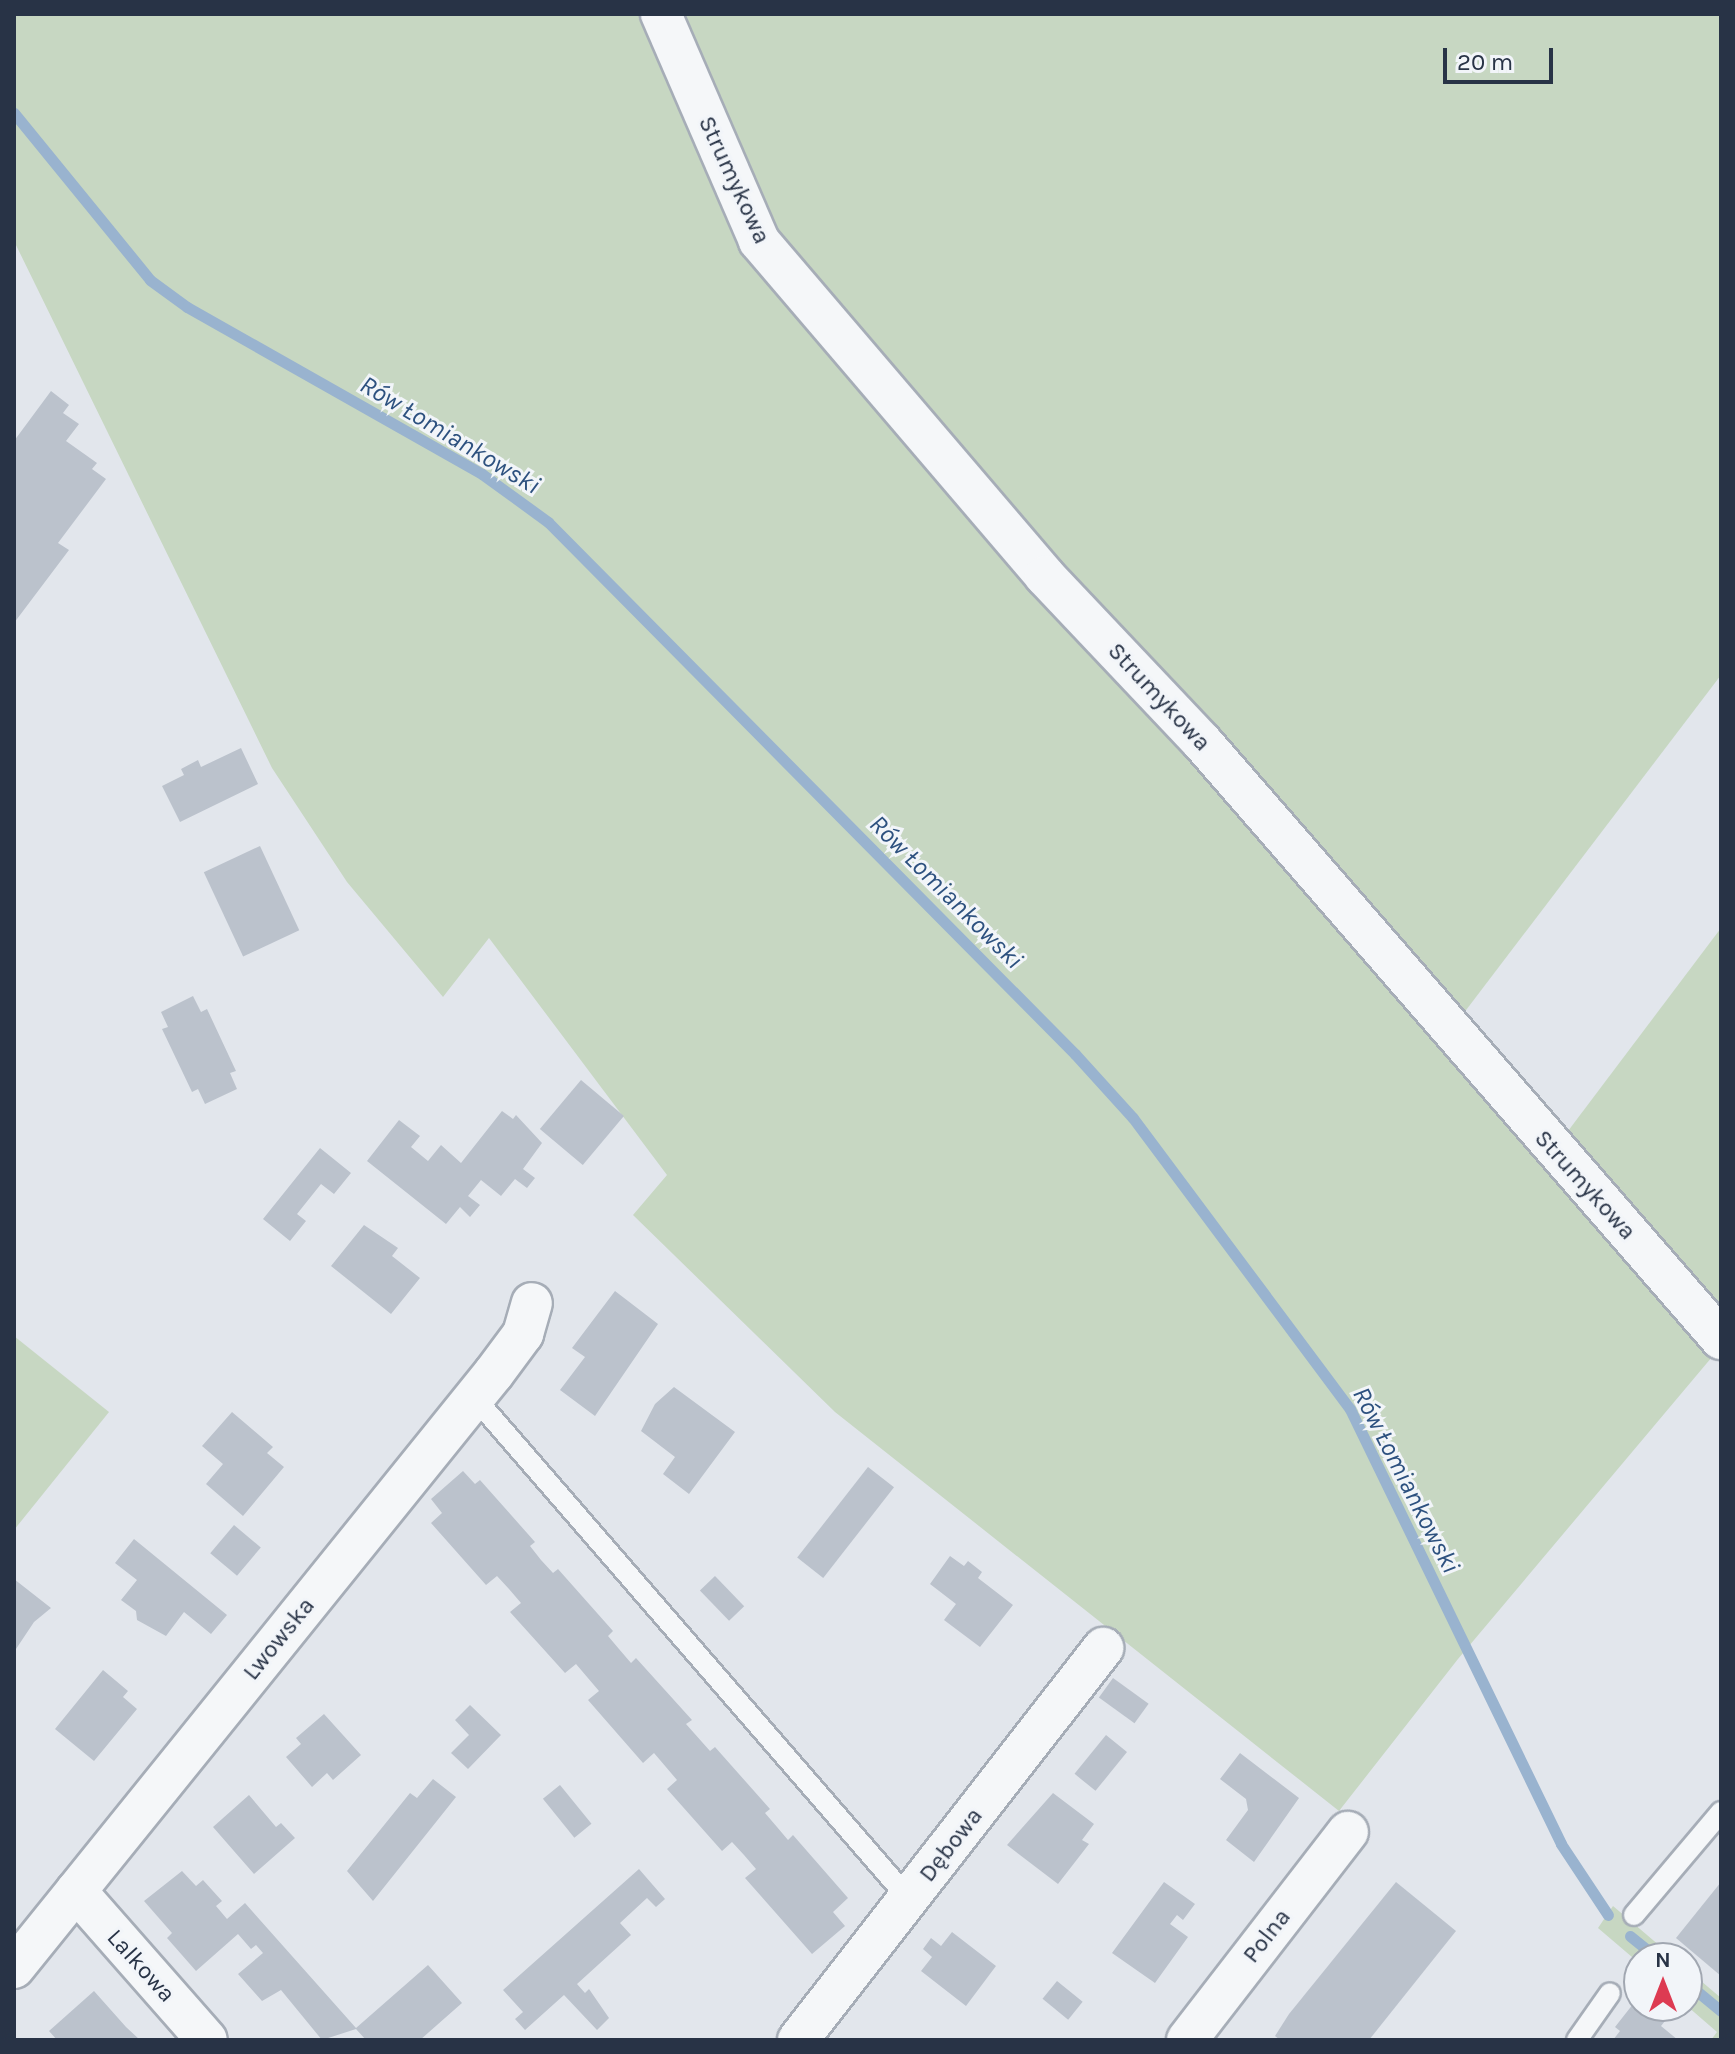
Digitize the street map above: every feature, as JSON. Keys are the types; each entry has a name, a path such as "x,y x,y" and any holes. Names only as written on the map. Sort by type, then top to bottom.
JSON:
{"street":[{"name":"Strumykowa","path":"661,14 759,241 1045,576 1202,742 1721,1339"},
{"name":"Lwowska","path":"14,1968 474,1397 523,1334 532,1303"},
{"name":"Dębowa","path":"798,2040 1103,1648"},
{"name":"Polna","path":"1187,2040 1348,1832"},
{"name":"Lalkowa","path":"76,1891 207,2040"}],"lane":[{"path":"474,1397 909,1899"},
{"path":"1634,1915 1721,1812"},
{"path":"1577,2040 1610,1993"}],"green space":[{"path":"14,14 653,14 747,248 1309,883 1712,1357 1458,1659 1339,1811 835,1412 633,1215 667,1175 489,938 443,997 347,882 272,768 14,241"},
{"path":"677,14 1721,14 1721,675 1457,1022 767,236"},
{"path":"1721,928 1721,1319 1562,1139"},
{"path":"14,1336 109,1412 14,1530"},
{"path":"1613,1906 1655,1942 1623,1942 1623,1949 1598,1928"},
{"path":"1703,1983 1721,1998 1721,2040 1711,2040 1717,2032 1703,2020"}],"building":[{"path":"51,391 69,405 63,413 79,424 66,441 97,463 92,469 106,479 58,543 69,550 14,623 14,441"},
{"path":"241,748 258,784 180,822 162,786 184,775 181,769 198,760 201,767"},
{"path":"260,846 299,930 243,956 204,872"},
{"path":"193,996 201,1012 207,1009 236,1071 230,1073 237,1089 205,1104 198,1089 192,1092 162,1029 168,1027 161,1012"},
{"path":"581,1080 624,1116 583,1165 540,1129"},
{"path":"502,1111 513,1119 516,1115 542,1143 523,1169 535,1178 527,1188 515,1179 501,1196 481,1180 468,1196 480,1205 470,1217 460,1207 446,1224 367,1161 399,1120 420,1136 411,1147 428,1161 441,1145 461,1163"},
{"path":"320,1148 351,1173 334,1194 321,1184 297,1214 306,1221 290,1241 263,1219"},
{"path":"364,1225 398,1248 392,1256 420,1278 391,1314 331,1266"},
{"path":"615,1291 658,1324 595,1416 560,1390 585,1357 572,1348"},
{"path":"674,1387 735,1432 689,1494 663,1474 675,1457 641,1431 655,1404"},
{"path":"232,1412 273,1447 267,1453 284,1467 243,1516 206,1484 223,1464 202,1446"},
{"path":"868,1467 894,1487 823,1578 797,1558"},
{"path":"463,1471 475,1484 480,1480 535,1542 530,1546 541,1560 553,1573 558,1569 613,1631 608,1636 631,1663 636,1658 692,1720 686,1724 710,1751 715,1747 770,1809 765,1813 788,1840 793,1835 848,1898 833,1912 845,1926 812,1954 745,1878 756,1869 744,1855 732,1842 722,1851 667,1789 677,1780 654,1753 643,1763 588,1700 599,1691 576,1664 565,1673 510,1612 521,1603 509,1589 497,1576 486,1585 431,1523 442,1513 431,1499"},
{"path":"234,1525 261,1547 237,1576 210,1553"},
{"path":"134,1539 227,1615 211,1634 184,1612 166,1636 137,1620 136,1611 121,1600 137,1580 115,1563"},
{"path":"950,1556 964,1566 968,1561 982,1572 978,1578 1013,1605 980,1647 944,1620 956,1604 930,1584"},
{"path":"715,1576 744,1606 729,1621 700,1591"},
{"path":"14,1579 51,1608 34,1622 14,1652"},
{"path":"103,1670 128,1691 123,1697 137,1709 94,1761 55,1729"},
{"path":"1113,1678 1149,1704 1134,1723 1099,1697"},
{"path":"470,1705 501,1735 468,1769 451,1753 469,1735 455,1720"},
{"path":"324,1714 361,1755 333,1780 327,1773 312,1787 286,1757 301,1744 296,1738"},
{"path":"1106,1735 1127,1752 1096,1791 1075,1774"},
{"path":"1240,1753 1299,1798 1254,1862 1226,1840 1248,1810 1246,1799 1220,1779"},
{"path":"433,1779 456,1797 373,1901 347,1871 410,1793 417,1798"},
{"path":"560,1785 591,1824 574,1838 543,1799"},
{"path":"1053,1793 1094,1824 1082,1840 1089,1844 1058,1884 1007,1845"},
{"path":"249,1795 276,1827 281,1823 295,1838 254,1874 213,1827"},
{"path":"639,1869 665,1899 656,1907 647,1898 620,1923 631,1935 577,1984 585,1993 589,1989 609,2018 597,2030 564,1995 525,2030 515,2019 523,2012 503,1990"},
{"path":"182,1871 196,1886 203,1880 222,1901 216,1906 227,1919 245,1903 356,2028 428,1965 462,2003 420,2040 366,2040 356,2029 322,2040 281,1990 262,2001 238,1974 263,1953 256,1945 251,1949 238,1934 196,1971 167,1938 172,1933 144,1901"},
{"path":"1164,1882 1195,1904 1183,1920 1177,1915 1170,1924 1188,1937 1155,1983 1112,1953"},
{"path":"1396,1882 1456,1931 1369,2040 1280,2040 1275,2036 1289,2014"},
{"path":"1721,1882 1721,1976 1703,1961 1703,1942 1681,1942 1676,1938"},
{"path":"952,1932 996,1966 966,2006 921,1971 932,1957 923,1949 931,1938 941,1946"},
{"path":"1057,1981 1083,2002 1068,2020 1043,1999"},
{"path":"94,1991 140,2040 57,2040 49,2031"},
{"path":"1623,2017 1623,2022 1664,2022 1661,2026 1678,2040 1613,2040 1620,2031 1615,2027"}],"waterway":[{"name":"Rów Łomiankowski","path":"14,113 150,280 187,307 482,474 548,522 1075,1054 1133,1118 1350,1409 1561,1844 1608,1915"},
{"name":"Rów Łomiankowski","path":"1630,1936 1637,1942"},
{"name":"Rów Łomiankowski","path":"1703,1996 1721,2011"}]}
